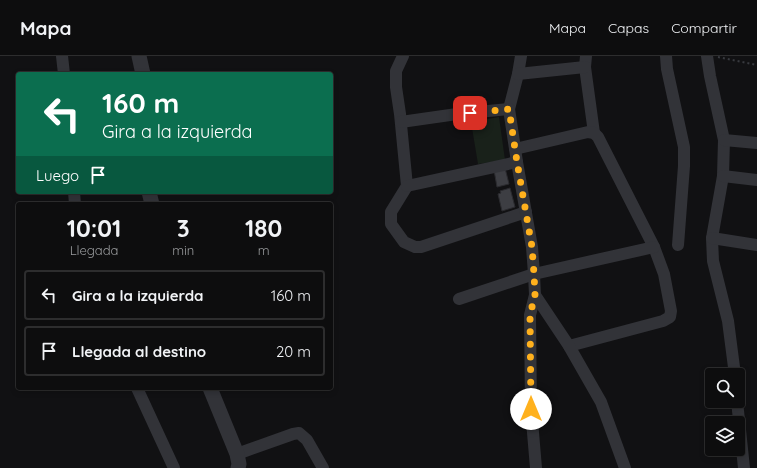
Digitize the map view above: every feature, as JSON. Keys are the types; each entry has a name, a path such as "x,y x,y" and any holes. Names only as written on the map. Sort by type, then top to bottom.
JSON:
{"street":[{"path":"62,56 64,72"},
{"path":"139,56 143,72"},
{"path":"403,56 396,71 396,87 407,186 391,212 391,224 404,242 415,247 421,247 526,212"},
{"path":"521,56 509,109 532,247 535,295 530,315 531,409 536,468"},
{"path":"666,56 666,68 684,147 678,245"},
{"path":"707,56 724,140 723,176 712,238 713,261 728,321 734,368"},
{"path":"518,74 585,62 594,133"},
{"path":"401,122 457,114 509,109"},
{"path":"515,149 588,132 594,133 598,137 654,247 664,274 671,311 670,317 663,321 569,346"},
{"path":"724,140 757,143"},
{"path":"407,186 517,162"},
{"path":"723,176 757,180"},
{"path":"712,238 757,245"},
{"path":"459,299 534,274 654,247"},
{"path":"535,295 569,346 601,402 625,468"},
{"path":"138,390 174,468"},
{"path":"211,390 238,461 299,433 307,440 323,468"},
{"path":"738,408 744,468"}],"path":[{"path":"711,56 757,66"}],"shaded area":[{"path":"499,117 505,160 478,164 471,122"}],"building":[{"path":"505,168 509,184 497,187 494,170"},
{"path":"510,188 515,207 502,211 498,194 501,193 500,191"}],"route":[{"path":"470,113 509,109 532,247 534,274 535,295 530,315 531,409"}]}
